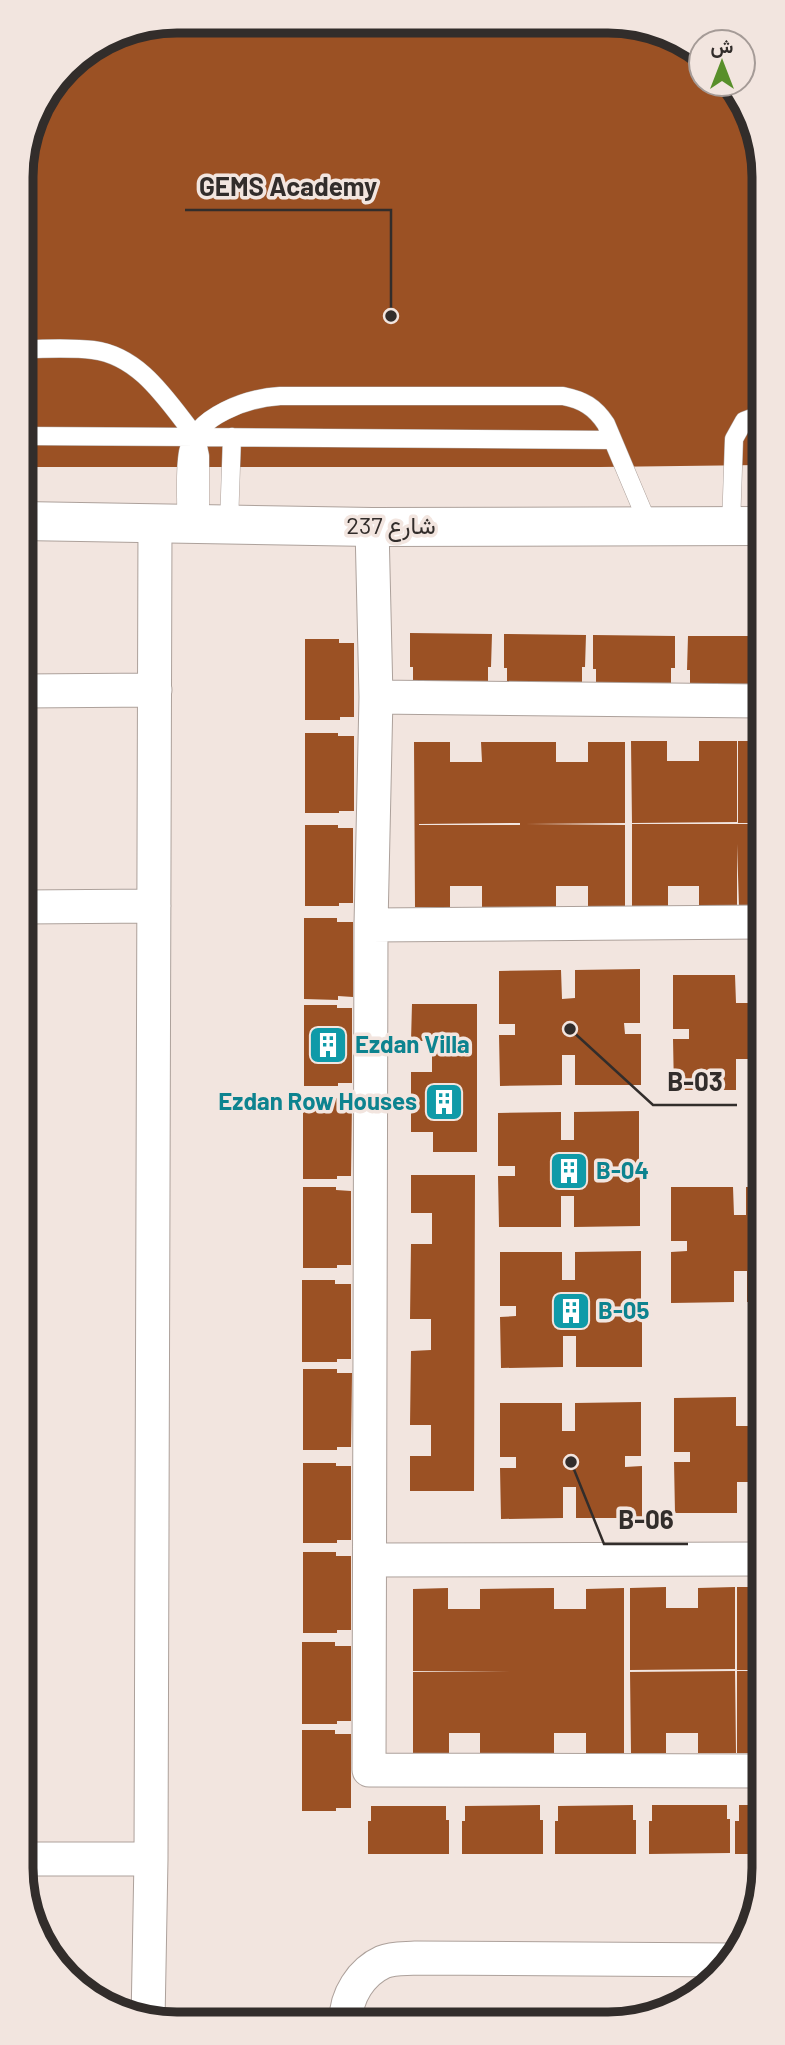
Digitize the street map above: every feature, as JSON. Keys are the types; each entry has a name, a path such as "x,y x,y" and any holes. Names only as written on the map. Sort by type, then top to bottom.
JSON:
{"street":[{"name":"شارع 237","path":"34,521 372,527 746,526"},
{"path":"148,2009 155,690 193,523"},
{"path":"372,527 376,697 371,925 369,1770 751,1771"},
{"path":"34,691 155,690"},
{"path":"376,697 752,701"},
{"path":"34,907 154,906"},
{"path":"371,925 752,922"},
{"path":"370,1560 751,1559"},
{"path":"33,1859 151,1859"},
{"path":"348,2012 352,1992 366,1973 385,1961 416,1958 719,1960"}],"lane":[{"path":"34,349 96,351 127,361 151,382 195,437"},
{"path":"193,523 188,451 195,437 209,422 242,402 261,397 563,396 589,404 598,413 649,526"},
{"path":"746,526 734,439 744,421 752,418"},
{"path":"34,436 612,440"},
{"path":"193,523 232,437"}],"building":[{"path":"608,33 636,36 672,48 687,56 687,98 729,98 741,122 751,158 752,465 34,467 34,158 48,113 75,75 97,57 131,41 168,34"},
{"path":"410,633 492,634 488,682 413,681 413,667 410,667"},
{"path":"504,634 586,635 582,683 507,682 507,668 504,668"},
{"path":"593,635 675,636 675,668 671,668 671,684 596,683 596,669 593,669"},
{"path":"688,636 752,636 752,685 690,684 690,670 687,670"},
{"path":"305,639 339,639 339,643 354,643 354,717 340,717 340,720 305,720"},
{"path":"305,733 354,736 354,811 305,813"},
{"path":"631,741 667,741 667,761 699,761 699,741 737,741 737,822 632,823"},
{"path":"738,741 752,741 752,823 738,823"},
{"path":"414,742 450,742 450,762 482,762 481,742 556,742 556,762 588,762 588,742 625,742 625,823 526,824 625,825 625,907 588,907 588,886 556,886 556,907 482,907 482,886 450,886 450,907 415,907","holes":["520,823 419,825 419,824"]},
{"path":"632,824 752,824 752,906 739,906 737,844 737,906 699,906 699,886 668,886 668,906 632,907"},
{"path":"305,825 353,828 353,903 339,903 339,906 305,906"},
{"name":"Ezdan Villa","path":"304,918 337,918 337,922 353,922 353,997 338,996 338,1000 304,999"},
{"path":"640,969 640,1023 624,1023 625,1034 641,1034 641,1085 575,1085 575,1055 562,1055 562,1085 500,1086 499,1035 515,1035 515,1024 499,1024 499,971 561,970 562,999 575,998 575,970"},
{"path":"673,975 735,975 736,1003 748,1003 748,975 752,975 751,1090 749,1090 749,1059 736,1059 736,1090 674,1090 673,1039 689,1039 689,1029 673,1029"},
{"name":"Ezdan Row Houses","path":"412,1004 477,1004 477,1152 433,1152 433,1132 411,1132 411,1072 432,1072 432,1041 411,1041"},
{"name":"Ezdan Villa","path":"304,1005 352,1008 352,1083 338,1083 338,1086 304,1086"},
{"name":"Ezdan Villa","path":"303,1098 337,1098 337,1102 352,1102 351,1176 337,1176 337,1179 303,1179"},
{"name":"B-04","path":"639,1111 639,1165 623,1165 624,1175 640,1175 640,1226 574,1227 574,1196 561,1196 561,1227 499,1227 498,1176 515,1176 515,1166 498,1166 498,1113 561,1112 561,1140 574,1140 574,1112"},
{"path":"411,1175 475,1175 474,1491 410,1491 410,1456 431,1456 431,1425 410,1425 411,1351 431,1350 431,1319 410,1319 411,1244 432,1244 432,1213 411,1213"},
{"path":"303,1187 336,1187 336,1190 351,1191 351,1265 337,1265 337,1268 303,1268"},
{"path":"671,1187 733,1187 734,1215 746,1215 746,1187 751,1187 751,1302 747,1302 747,1271 734,1271 734,1302 671,1303 671,1252 687,1251 687,1241 671,1241"},
{"name":"B-05","path":"641,1251 641,1305 625,1305 625,1316 642,1315 642,1367 576,1367 576,1336 563,1336 563,1367 501,1368 500,1317 516,1316 516,1306 500,1306 500,1252 562,1252 562,1280 575,1280 575,1252"},
{"path":"302,1280 335,1280 335,1284 351,1284 351,1359 337,1359 337,1362 302,1362"},
{"path":"303,1369 337,1369 337,1373 352,1373 351,1447 337,1447 337,1450 303,1450"},
{"path":"736,1397 736,1426 749,1426 749,1398 751,1398 751,1513 749,1482 737,1482 737,1513 675,1513 674,1462 690,1462 690,1452 674,1452 674,1398"},
{"path":"641,1402 641,1456 625,1456 625,1467 642,1466 642,1518 576,1518 576,1487 563,1487 563,1518 501,1519 500,1468 516,1468 516,1457 500,1457 500,1403 562,1403 562,1431 575,1431 575,1403"},
{"path":"303,1463 351,1466 351,1540 337,1540 337,1543 303,1543"},
{"path":"303,1552 336,1552 336,1556 351,1556 351,1630 337,1630 337,1633 303,1633"},
{"path":"666,1587 666,1608 698,1608 698,1588 735,1587 735,1669 630,1670 630,1588"},
{"path":"737,1587 751,1587 751,1670 737,1670"},
{"path":"448,1588 448,1609 480,1609 480,1589 554,1588 554,1609 586,1609 586,1589 624,1588 624,1753 586,1753 586,1733 554,1733 554,1753 480,1753 480,1733 449,1733 449,1754 413,1754 413,1672 513,1672 413,1671 413,1589"},
{"path":"302,1642 335,1642 335,1646 351,1646 351,1721 337,1721 337,1724 302,1724"},
{"path":"735,1671 736,1753 698,1753 698,1733 666,1733 666,1753 631,1753 630,1672"},
{"path":"737,1671 751,1671 751,1753 737,1753"},
{"path":"302,1730 335,1730 335,1734 351,1734 351,1808 302,1811"},
{"path":"540,1805 543,1854 462,1854 465,1806"},
{"path":"633,1805 636,1854 555,1854 558,1806"},
{"path":"652,1805 727,1805 727,1819 730,1819 730,1853 649,1854"},
{"path":"739,1805 751,1805 751,1854 735,1854 735,1821 739,1821"},
{"path":"371,1806 446,1806 446,1820 449,1820 449,1854 368,1854"}],"place":[{"name":"GEMS Academy","path":"391,316"},
{"name":"B-03","path":"570,1029"},
{"name":"Ezdan Villa","path":"328,1045"},
{"name":"Ezdan Row Houses","path":"444,1102"},
{"name":"B-04","path":"569,1171"},
{"name":"B-05","path":"571,1311"},
{"name":"B-06","path":"571,1462"}]}
